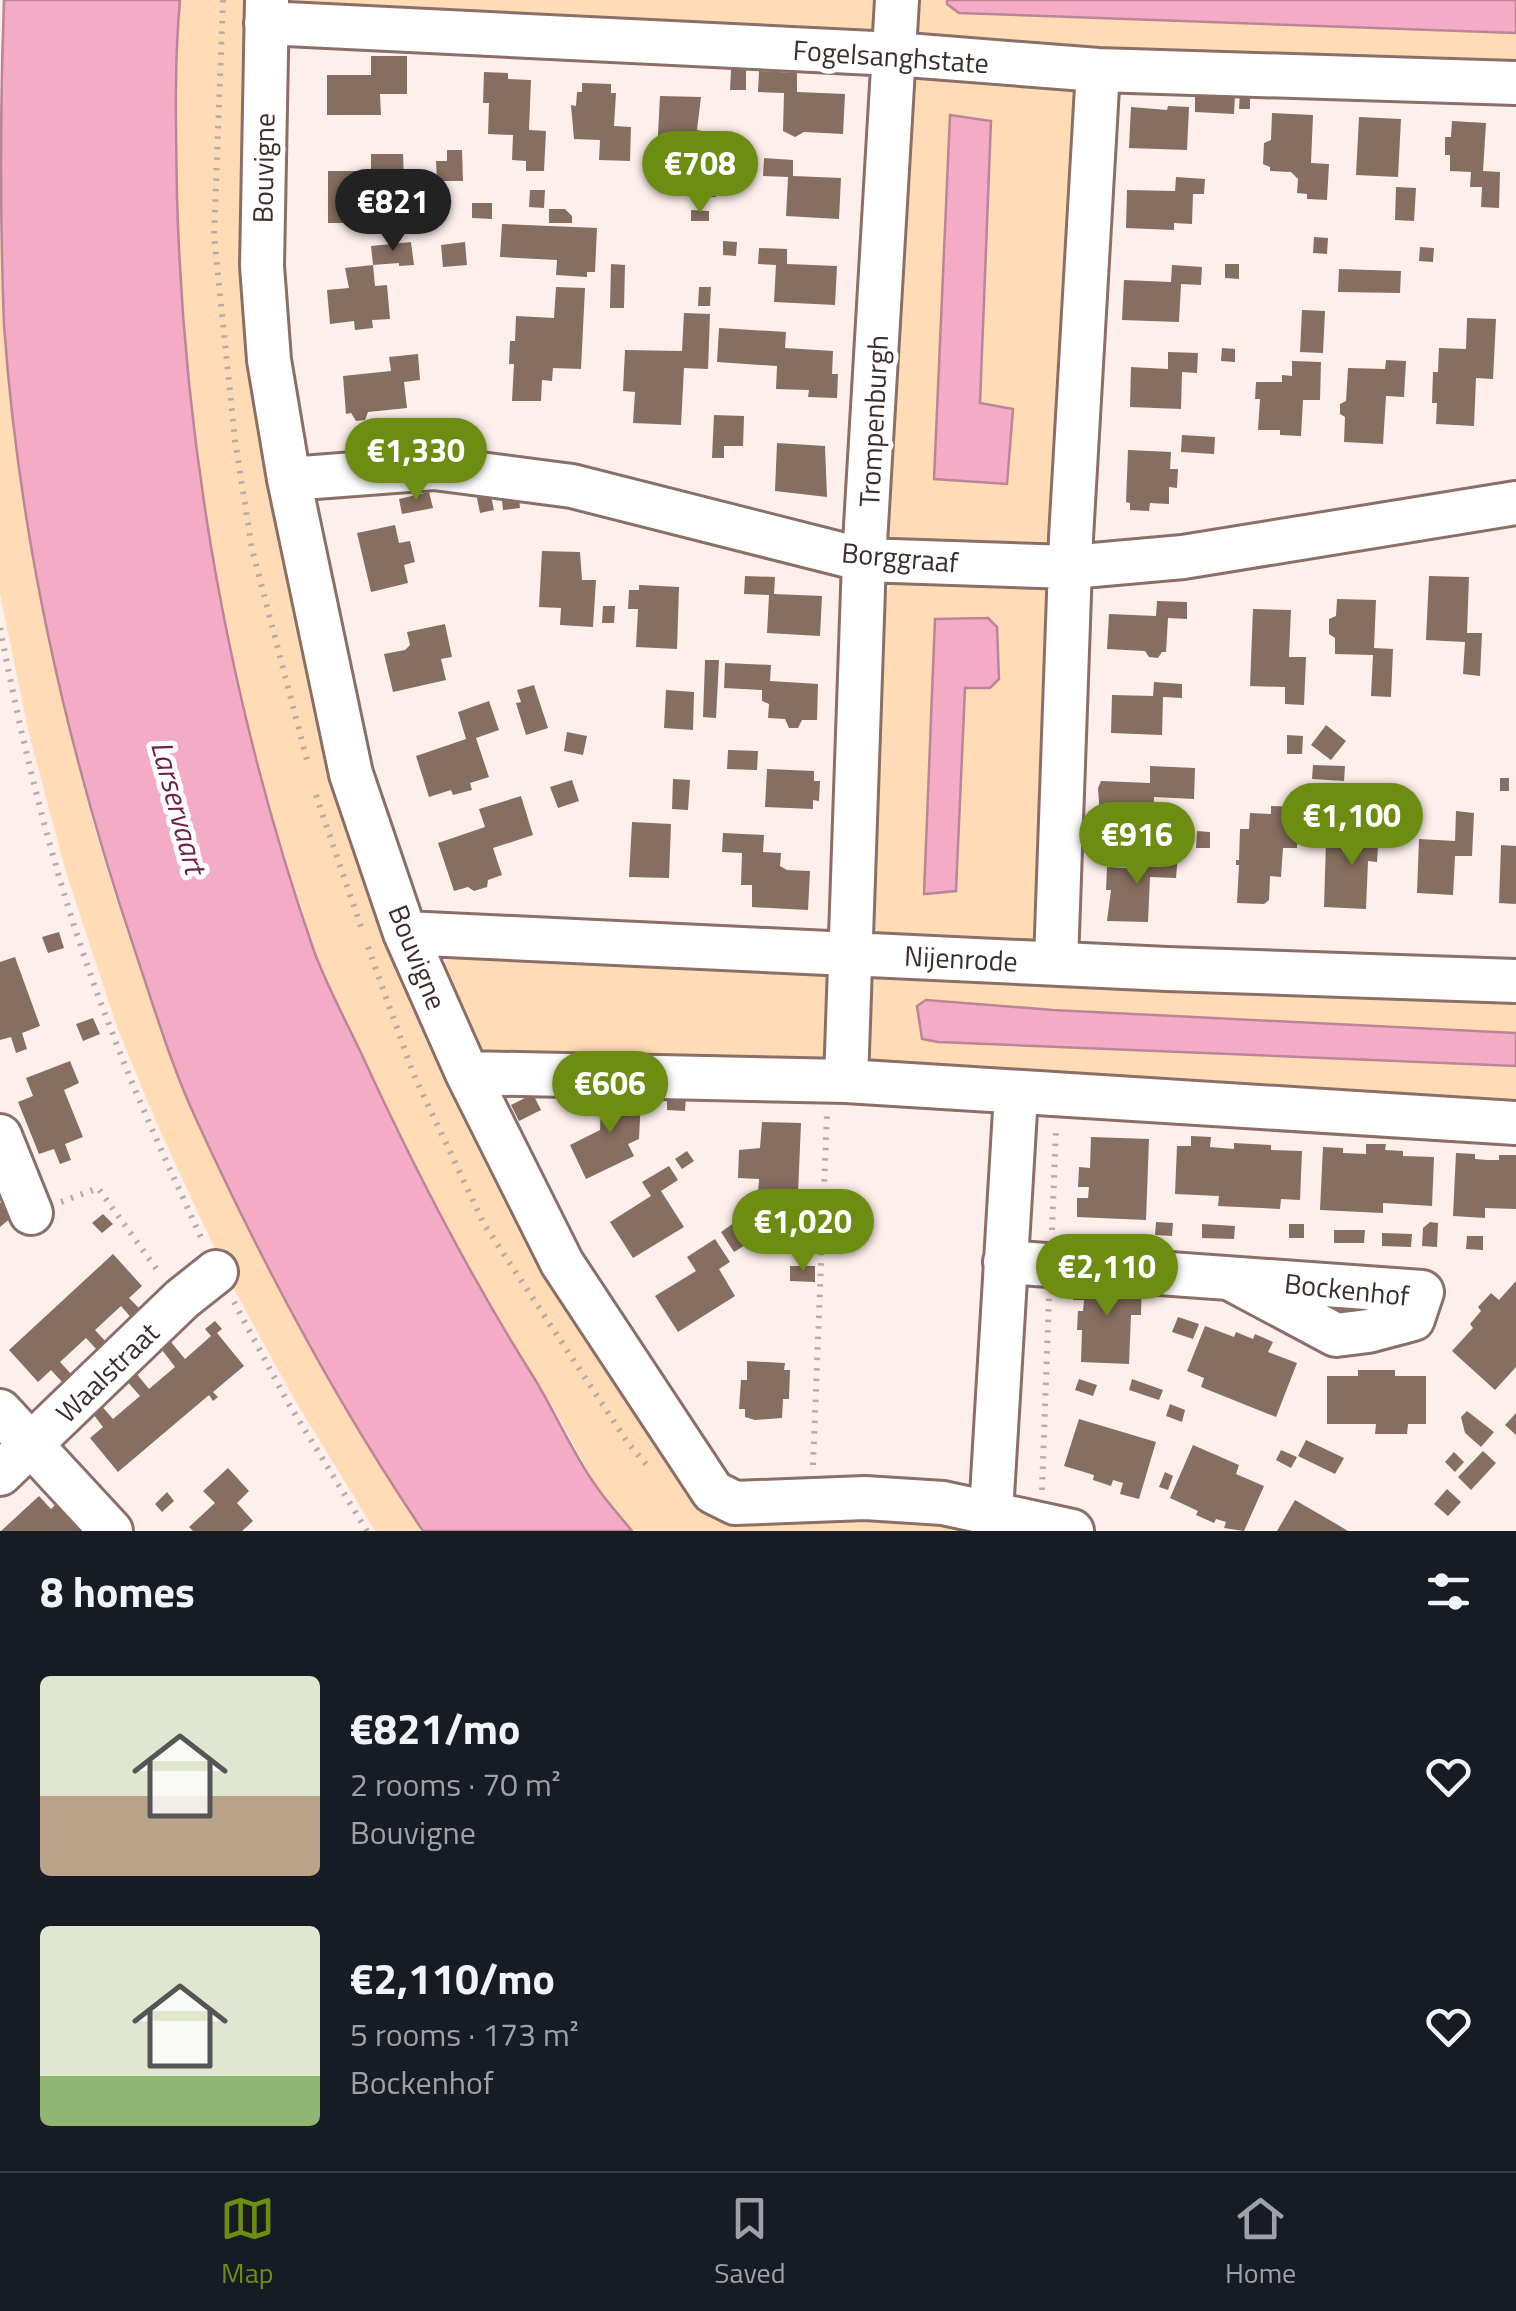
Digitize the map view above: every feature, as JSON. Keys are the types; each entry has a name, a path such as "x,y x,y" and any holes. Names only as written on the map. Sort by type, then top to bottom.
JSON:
{"street":[{"name":"Trompenburgh","path":"837,1081 849,953 864,560 897,0"},
{"name":"Fogelsanghstate","path":"266,12 1098,70 1516,83"},
{"name":"Bouvigne","path":"266,12 262,266 269,360 289,479 352,774 406,933 467,1073 562,1262 713,1492 735,1503 812,1499 942,1503 1056,1528"},
{"path":"1056,962 1071,567 1098,70"},
{"name":"Borggraaf","path":"289,479 434,468 572,486 864,560 1071,567 1184,557 1516,503"},
{"name":"Nijenrode","path":"406,933 1516,981"},
{"path":"467,1073 837,1081 1516,1123"},
{"path":"991,1513 1006,1262 1036,1095"},
{"path":"0,1136 31,1213"},
{"path":"1006,1262 1231,1278"},
{"name":"Waalstraat","path":"0,1474 182,1299 216,1272"},
{"path":"0,1411 110,1531"}],"path":[{"path":"0,628 3,664 59,874 110,1030 216,1272 287,1401 366,1531"},
{"path":"812,1499 837,1081"},
{"path":"1036,1095 1051,1265 1056,1528"},
{"name":"Waalstraat","path":"31,1213 98,1188 146,1257 182,1299"}],"shaded area":[{"path":"180,0 252,0 249,88 367,863 721,1514 833,1510 1024,1531 632,1531 595,1484 460,1252 382,1101 316,954 274,823 239,694 211,548 180,299 174,67"},
{"path":"286,0 882,0 880,33 294,11"},
{"path":"910,0 947,0 959,13 1516,33 1516,74 914,44"},
{"path":"917,73 1072,80 1079,101 1060,552 890,541 886,521 906,95","holes":["951,115 991,122 980,404 935,479"]},
{"path":"0,232 17,432 47,630 94,825 123,921 164,1032 263,1251 338,1393 423,1531 375,1531 293,1397 231,1284 117,1027 66,872 29,734 0,594"},
{"path":"896,575 1044,582 1057,590 1038,947 876,935 868,918 883,600","holes":["988,618 965,688 956,890 925,894 935,620"]},
{"path":"459,951 825,967 838,986 834,1074 478,1063 440,966"},
{"path":"882,969 1516,998 1516,1033 926,1000 917,1006 938,1042 1516,1066 1516,1100 989,1079 868,1065 866,987"}],"water":[{"name":"Larservaart","path":"4,0 180,0 176,74 181,292 201,484 236,673 284,860 325,977 441,1217 587,1473 632,1531 423,1531 301,1330 187,1099 110,875 88,798 34,563 11,405 4,325 1,162"},
{"path":"947,0 1516,0 1516,33 959,13"},
{"path":"950,115 991,121 980,403 1013,409 1007,484 934,479"},
{"path":"988,618 997,627 999,679 990,688 965,688 956,891 924,894 935,619"},
{"path":"926,1000 1516,1033 1516,1066 938,1042 922,1039 917,1006"}],"building":[{"path":"371,56 407,56 407,94 380,94 381,115 327,115 327,75 371,75"},
{"path":"731,70 746,70 746,90 730,90"},
{"path":"759,71 797,73 797,92 845,94 843,134 804,132 795,137 783,131 784,93 758,92"},
{"path":"484,72 508,73 508,79 531,80 529,130 546,131 544,171 526,171 526,161 512,160 513,135 488,134"},
{"path":"582,83 611,84 611,93 616,93 614,126 631,127 630,161 599,160 600,140 574,139 571,105 576,106"},
{"path":"1195,91 1235,93 1234,114 1195,112"},
{"path":"1240,93 1250,94 1250,109 1239,109"},
{"path":"660,96 701,97 697,130 702,131 701,155 657,153"},
{"path":"1168,106 1189,107 1187,150 1129,148 1131,107 1167,110"},
{"path":"1272,113 1313,115 1311,163 1329,164 1327,200 1307,199 1307,194 1297,193 1298,179 1291,172 1270,171 1263,164 1264,143 1271,140"},
{"path":"1359,117 1401,119 1398,177 1356,175"},
{"path":"1452,121 1486,123 1483,171 1500,172 1499,208 1481,207 1482,187 1470,187 1471,172 1450,171 1445,137 1451,137"},
{"path":"447,150 462,150 463,181 437,181 436,161 447,161"},
{"path":"371,154 403,154 405,204 362,204 362,223 328,223 328,171 371,171"},
{"path":"764,158 793,160 793,176 841,178 839,219 786,216 788,177 763,176"},
{"path":"691,162 717,163 716,197 690,196"},
{"path":"1176,177 1205,179 1204,194 1193,194 1192,224 1174,223 1174,230 1126,228 1127,190 1175,191"},
{"path":"1396,187 1416,188 1414,221 1395,220"},
{"path":"530,190 545,190 544,208 529,207"},
{"path":"472,203 492,203 492,219 472,218"},
{"path":"549,209 565,209 572,216 572,223 549,223"},
{"path":"691,210 709,211 709,221 691,221"},
{"path":"502,224 597,228 595,272 587,272 587,277 556,275 557,260 500,257"},
{"path":"1314,237 1328,238 1327,254 1313,253"},
{"path":"723,241 737,242 736,256 723,255"},
{"path":"411,242 414,265 373,265 371,246"},
{"path":"465,242 467,265 443,267 441,245"},
{"path":"1420,247 1434,248 1433,262 1419,261"},
{"path":"759,248 787,249 787,264 837,266 835,305 774,302 776,265 758,264"},
{"path":"611,264 625,265 624,308 610,308"},
{"path":"1225,264 1239,264 1239,279 1225,278"},
{"path":"373,265 375,286 387,285 390,319 372,320 373,328 355,330 354,321 330,324 327,290 349,288 345,268"},
{"path":"1172,265 1202,267 1201,285 1181,284 1179,322 1122,320 1124,280 1171,282"},
{"path":"1339,269 1401,271 1400,293 1338,292"},
{"path":"556,287 585,288 581,369 553,368 552,381 542,380 541,401 512,401 514,364 509,364 510,341 515,341 516,316 554,318"},
{"path":"699,287 711,287 710,306 698,306"},
{"path":"1302,310 1325,311 1323,353 1300,352"},
{"path":"684,313 710,314 708,369 684,368 681,425 633,423 635,392 623,391 625,350 682,351"},
{"path":"1467,318 1496,319 1493,379 1476,378 1474,426 1436,424 1433,372 1438,372 1439,348 1466,349"},
{"path":"719,328 786,332 785,348 833,351 832,374 838,374 837,398 808,397 809,390 776,389 777,366 717,362"},
{"path":"1222,348 1235,349 1235,362 1221,361"},
{"path":"1168,352 1198,353 1197,373 1182,372 1181,409 1130,407 1131,367 1168,369"},
{"path":"418,354 420,380 404,382 407,408 368,412 365,420 356,421 351,413 346,414 343,376 391,371 389,357"},
{"path":"1386,360 1406,361 1404,397 1386,396 1383,444 1344,442 1345,417 1340,414 1340,404 1346,401 1348,368 1385,369"},
{"path":"1292,361 1321,362 1320,400 1303,400 1301,436 1280,435 1280,430 1258,430 1260,399 1255,399 1256,382 1282,382 1282,375 1292,376"},
{"path":"714,415 744,416 743,446 724,446 724,458 712,458"},
{"path":"1182,435 1215,437 1214,454 1181,452"},
{"path":"777,443 825,446 827,497 775,491"},
{"path":"1128,450 1171,452 1170,469 1178,469 1177,488 1169,487 1169,504 1150,503 1149,511 1130,510 1130,503 1126,502"},
{"path":"429,492 433,508 402,514 399,499"},
{"path":"491,496 494,510 480,513 477,498"},
{"path":"519,498 520,508 503,510 502,500"},
{"path":"395,525 399,543 410,541 415,562 404,565 408,583 371,592 357,533"},
{"path":"542,551 580,552 582,580 596,580 593,627 560,625 561,608 539,607"},
{"path":"745,576 775,577 774,594 822,596 820,636 767,633 769,595 744,594"},
{"path":"1429,576 1469,577 1467,633 1482,633 1480,676 1463,674 1465,642 1426,640"},
{"path":"639,585 679,587 677,649 636,647 638,609 628,609 629,590 639,590"},
{"path":"1337,599 1376,600 1374,648 1393,649 1391,697 1371,696 1373,655 1335,654 1329,619 1336,616"},
{"path":"1157,601 1187,602 1187,619 1168,618 1166,652 1158,658 1149,657 1145,651 1107,649 1109,614 1156,616"},
{"path":"603,606 615,606 614,623 602,623"},
{"path":"1253,609 1291,610 1289,657 1306,657 1304,705 1285,704 1285,687 1250,686"},
{"path":"445,624 452,657 441,659 446,680 393,692 384,654 405,650 410,645 407,632"},
{"path":"705,660 719,660 716,718 703,717"},
{"path":"725,663 771,665 770,681 818,684 817,720 802,720 798,728 789,728 785,719 768,718 769,704 762,701 762,690 724,688"},
{"path":"1154,682 1182,684 1182,698 1163,697 1162,735 1111,733 1112,695 1153,696"},
{"path":"534,685 548,728 526,735 516,703 521,702 517,690"},
{"path":"666,690 694,692 693,730 664,728"},
{"path":"489,701 499,730 476,738 489,777 470,783 472,790 453,795 451,790 429,797 416,756 466,739 458,712"},
{"path":"1326,725 1346,741 1331,760 1311,745"},
{"path":"567,732 587,736 583,755 564,751"},
{"path":"1287,735 1303,736 1302,754 1287,754"},
{"path":"728,750 758,751 757,770 727,769"},
{"path":"1313,765 1345,766 1344,781 1312,779"},
{"path":"1150,766 1195,768 1194,799 1154,797 1153,826 1100,817 1101,781 1150,783"},
{"path":"767,769 814,771 814,781 820,781 819,801 813,800 813,809 765,807"},
{"path":"1500,778 1509,778 1509,791 1500,791"},
{"path":"673,779 690,780 688,810 672,809"},
{"path":"572,780 579,801 558,808 550,787"},
{"path":"521,796 533,835 493,848 502,875 488,880 487,887 454,891 438,843 485,827 479,809"},
{"path":"1271,806 1299,807 1297,848 1283,848 1281,877 1270,876 1269,900 1264,904 1237,903 1240,829 1249,829 1250,813 1271,814"},
{"path":"1456,811 1474,813 1472,856 1455,856 1453,895 1417,893 1419,839 1455,841"},
{"path":"632,822 671,824 669,878 629,877"},
{"path":"1360,824 1387,825 1386,847 1378,847 1377,862 1368,861 1366,909 1324,907 1326,842 1359,843"},
{"path":"1197,831 1210,832 1210,848 1196,848"},
{"path":"723,833 764,835 763,852 781,853 780,866 810,871 808,910 752,907 752,885 741,885 742,853 722,852"},
{"path":"1501,845 1516,846 1516,904 1499,903"},
{"path":"1144,852 1178,854 1176,878 1150,877 1148,922 1107,921 1111,890 1106,890 1107,867 1143,869"},
{"path":"59,932 64,948 48,953 42,937"},
{"path":"15,957 40,1026 22,1033 27,1049 16,1053 11,1037 0,1040 0,962"},
{"path":"93,1018 100,1034 83,1041 76,1024"},
{"path":"70,1061 79,1083 64,1090 83,1137 65,1144 71,1160 60,1164 54,1149 39,1154 18,1102 33,1096 26,1078"},
{"path":"533,1094 541,1110 519,1121 511,1105"},
{"path":"601,1096 641,1097 639,1139 628,1144 634,1156 586,1179 570,1145 600,1130"},
{"path":"667,1096 686,1096 685,1111 667,1110"},
{"path":"762,1122 801,1123 798,1194 758,1193 759,1179 738,1178 739,1150 760,1148"},
{"path":"1191,1136 1211,1137 1210,1147 1234,1149 1234,1143 1302,1151 1300,1200 1281,1199 1280,1209 1218,1206 1219,1196 1175,1194 1177,1146 1191,1146"},
{"path":"1091,1137 1149,1139 1146,1220 1077,1217 1077,1198 1088,1198 1089,1187 1078,1187 1079,1167 1090,1168"},
{"path":"1366,1144 1386,1144 1385,1150 1403,1151 1403,1156 1434,1157 1432,1206 1383,1203 1383,1213 1320,1210 1323,1147 1366,1154"},
{"path":"687,1151 694,1161 682,1169 675,1159"},
{"path":"1456,1153 1475,1154 1475,1159 1487,1160 1516,1155 1516,1209 1485,1208 1485,1218 1453,1216"},
{"path":"669,1166 678,1180 661,1191 684,1227 633,1258 610,1222 651,1196 642,1182"},
{"path":"0,1202 12,1217 0,1227"},
{"path":"103,1214 113,1224 102,1233 92,1223"},
{"path":"741,1218 755,1239 734,1252 721,1232"},
{"path":"1156,1222 1173,1223 1172,1236 1155,1235"},
{"path":"1430,1222 1438,1223 1437,1247 1422,1246 1423,1228"},
{"path":"1202,1224 1235,1226 1234,1239 1202,1238"},
{"path":"1289,1224 1304,1224 1304,1238 1289,1238"},
{"path":"1334,1230 1365,1230 1364,1243 1334,1243"},
{"path":"1382,1233 1412,1234 1411,1247 1382,1246"},
{"path":"1467,1236 1483,1236 1483,1250 1466,1249"},
{"path":"715,1239 730,1262 719,1269 735,1296 678,1332 655,1296 696,1271 687,1257"},
{"path":"113,1254 142,1286 129,1298 143,1312 134,1321 121,1306 95,1330 108,1344 99,1352 86,1338 60,1362 73,1376 64,1384 51,1370 38,1382 9,1350"},
{"path":"790,1266 815,1266 815,1282 790,1281"},
{"path":"1073,1281 1142,1283 1141,1315 1131,1315 1129,1364 1081,1362 1082,1330 1077,1330 1078,1311 1083,1311 1084,1300 1073,1300"},
{"path":"1516,1281 1516,1367 1495,1390 1452,1351 1473,1328 1470,1324 1481,1311 1478,1307 1491,1293 1499,1300"},
{"path":"1178,1317 1199,1324 1193,1339 1172,1332"},
{"path":"215,1321 222,1329 217,1333 244,1366 213,1392 218,1397 213,1401 209,1395 118,1472 90,1438 103,1427 90,1410 99,1403 113,1419 140,1396 126,1380 135,1372 149,1389 175,1367 162,1350 171,1342 185,1359 211,1336 205,1329"},
{"path":"1205,1326 1234,1337 1236,1332 1253,1339 1255,1334 1273,1342 1268,1352 1297,1363 1276,1417 1201,1387 1204,1378 1187,1371"},
{"path":"747,1361 785,1363 784,1370 790,1370 789,1399 783,1399 782,1418 755,1420 745,1417 745,1409 739,1409 741,1380 747,1380"},
{"path":"1358,1370 1395,1370 1395,1376 1426,1376 1426,1424 1408,1424 1407,1434 1375,1434 1376,1424 1327,1424 1327,1376 1358,1376"},
{"path":"1079,1379 1097,1385 1093,1396 1075,1390"},
{"path":"1132,1379 1163,1390 1159,1400 1129,1390"},
{"path":"1170,1404 1185,1410 1182,1422 1166,1416"},
{"path":"1467,1411 1494,1432 1481,1447 1465,1433 1461,1417"},
{"path":"1516,1413 1516,1435 1505,1425"},
{"path":"1079,1419 1156,1442 1139,1499 1120,1494 1123,1483 1113,1480 1111,1486 1093,1480 1094,1475 1064,1466"},
{"path":"1306,1440 1344,1458 1335,1474 1298,1456"},
{"path":"1193,1445 1239,1465 1236,1474 1264,1486 1244,1531 1224,1528 1226,1522 1216,1519 1214,1523 1170,1498"},
{"path":"1281,1450 1297,1457 1291,1468 1276,1460"},
{"path":"1483,1451 1496,1463 1471,1490 1458,1477"},
{"path":"1454,1452 1464,1462 1455,1472 1445,1462"},
{"path":"228,1468 249,1491 237,1503 253,1521 242,1531 193,1531 189,1527 215,1503 203,1491"},
{"path":"1165,1472 1173,1476 1168,1490 1159,1487"},
{"path":"1447,1489 1461,1502 1448,1516 1434,1504"},
{"path":"167,1492 174,1501 162,1512 155,1504"},
{"path":"39,1496 51,1509 61,1499 90,1531 1,1531"},
{"path":"1295,1500 1338,1525 1348,1531 1277,1531"}]}
